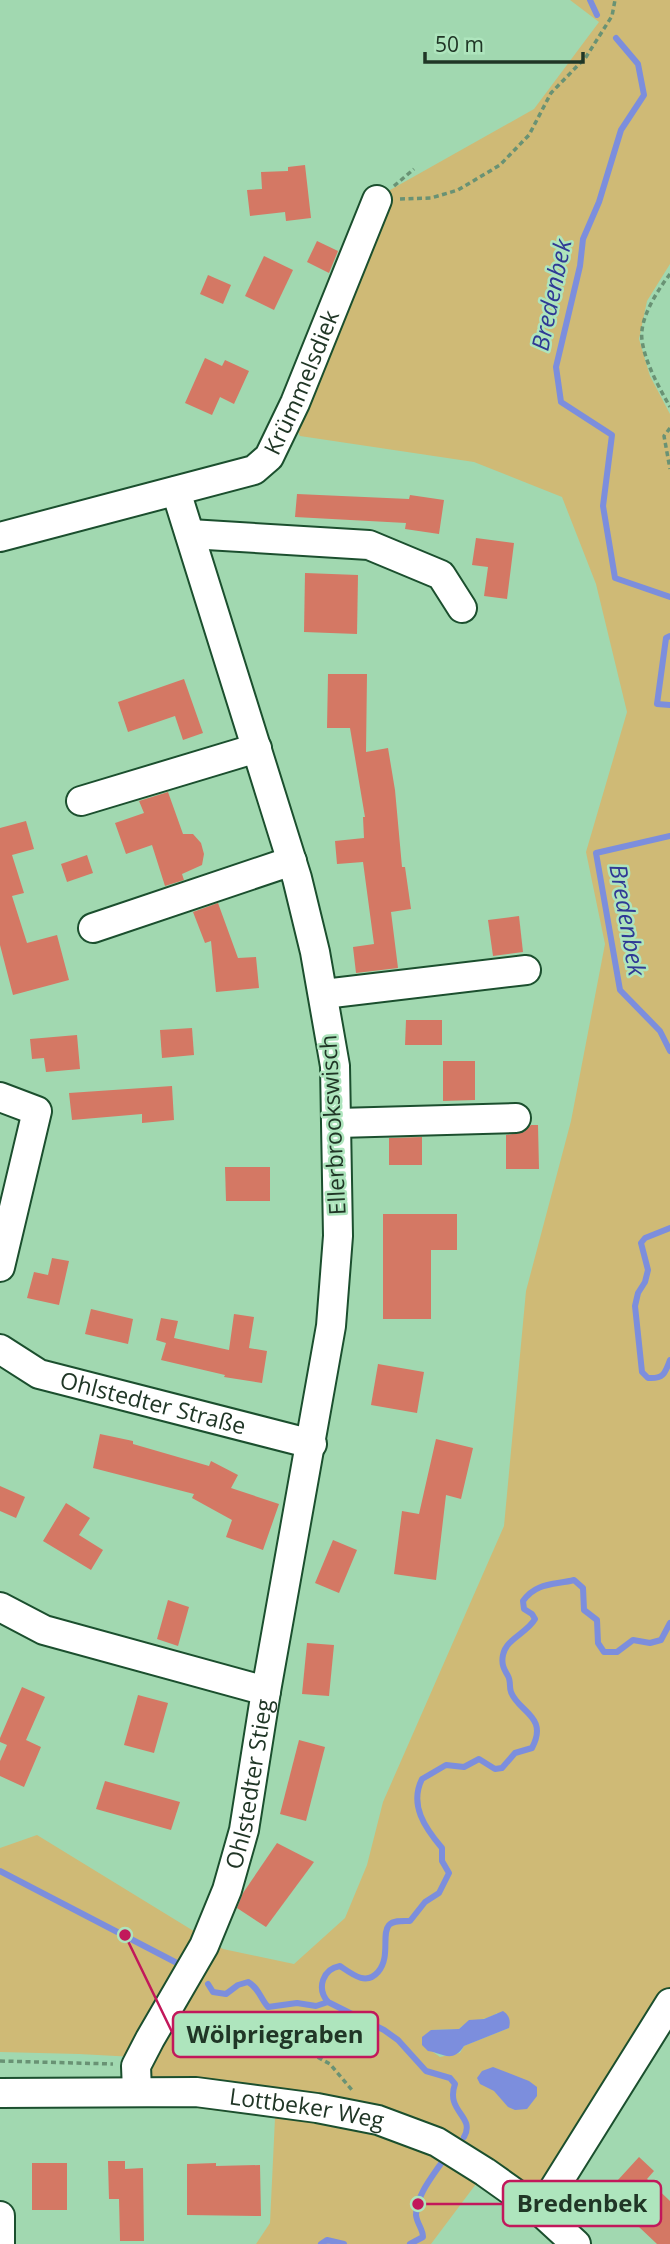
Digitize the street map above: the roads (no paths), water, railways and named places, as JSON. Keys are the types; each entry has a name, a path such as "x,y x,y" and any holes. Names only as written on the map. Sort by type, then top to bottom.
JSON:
{"street":[{"name":"Krümmelsdiek","path":"0,537 254,470 269,457 295,403 377,201"},
{"name":"Ellerbrookswisch","path":"176,491 292,861 316,952 335,1066 338,1236 331,1326 266,1691"},
{"path":"190,534 369,545 441,575 462,608"},
{"path":"81,802 257,748"},
{"path":"93,928 292,861"},
{"path":"324,995 526,970"},
{"path":"0,1097 37,1111 0,1267"},
{"path":"338,1123 516,1118"},
{"name":"Ohlstedter Straße","path":"0,1349 39,1374 312,1444"},
{"name":"Ohlstedter Stieg","path":"0,1606 44,1630 266,1691 244,1830 227,1890 204,1946 149,2039 136,2079"},
{"path":"540,2211 670,2003"},
{"name":"Lottbeker Weg","path":"0,2092 136,2079 196,2092 317,2108 379,2120 437,2143 485,2172 540,2211 576,2244"},
{"path":"0,2217 0,2244"}],"water":[{"path":"503,2011 509,2018 509,2028 464,2046 455,2055 447,2056 428,2051 422,2045 422,2037 431,2030 459,2029 469,2020 484,2019"},
{"path":"493,2067 529,2081 537,2087 537,2096 527,2109 515,2110 508,2107 494,2091 480,2084 477,2078 482,2071"}],"waterway":[{"name":"Bredenbek","path":"590,0 597,15"},
{"name":"Bredenbek","path":"616,38 638,64 644,95 621,130 599,202 583,239 580,266 556,367 561,402 612,435 603,506 615,578 670,597"},
{"name":"Bredenbek","path":"670,636 666,638 657,704 670,705"},
{"name":"Bredenbek","path":"670,836 596,853 620,990 660,1031 670,1051"},
{"name":"Bredenbek","path":"670,1228 645,1238 641,1243 648,1270 635,1306 642,1372 648,1378 657,1378 665,1372 670,1360"},
{"name":"Bredenbek","path":"464,2137 466,2124 454,2101 455,2084 450,2078 426,2071 398,2040 384,2030 328,2002 322,1991 323,1980 329,1971 340,1966 364,1978 378,1972 384,1960 389,1925 410,1921 425,1902 439,1893 449,1873 442,1861 442,1848 425,1824 418,1807 418,1789 422,1779 446,1765 464,1767 479,1759 495,1769 502,1768 515,1753 532,1748 537,1729 535,1721 511,1692 502,1661 508,1645 535,1619 524,1609 523,1601 528,1595 546,1585 574,1580 583,1588 584,1610 597,1620 598,1643 604,1652 617,1652 633,1640 650,1643 661,1640 670,1623"},
{"path":"0,1871 177,1963"},
{"path":"208,1984 213,1992 226,1994 238,1985 248,1982 268,2007 297,2003 316,2006 328,2002"},
{"name":"Bredenbek","path":"410,2244 423,2237 416,2215 417,2208 425,2187 442,2162"},
{"name":"Bredenbek","path":"321,2244 327,2240 344,2244"}],"place":[{"name":"Wölpriegraben","path":"125,1935"},
{"name":"Bredenbek","path":"418,2204"}]}
